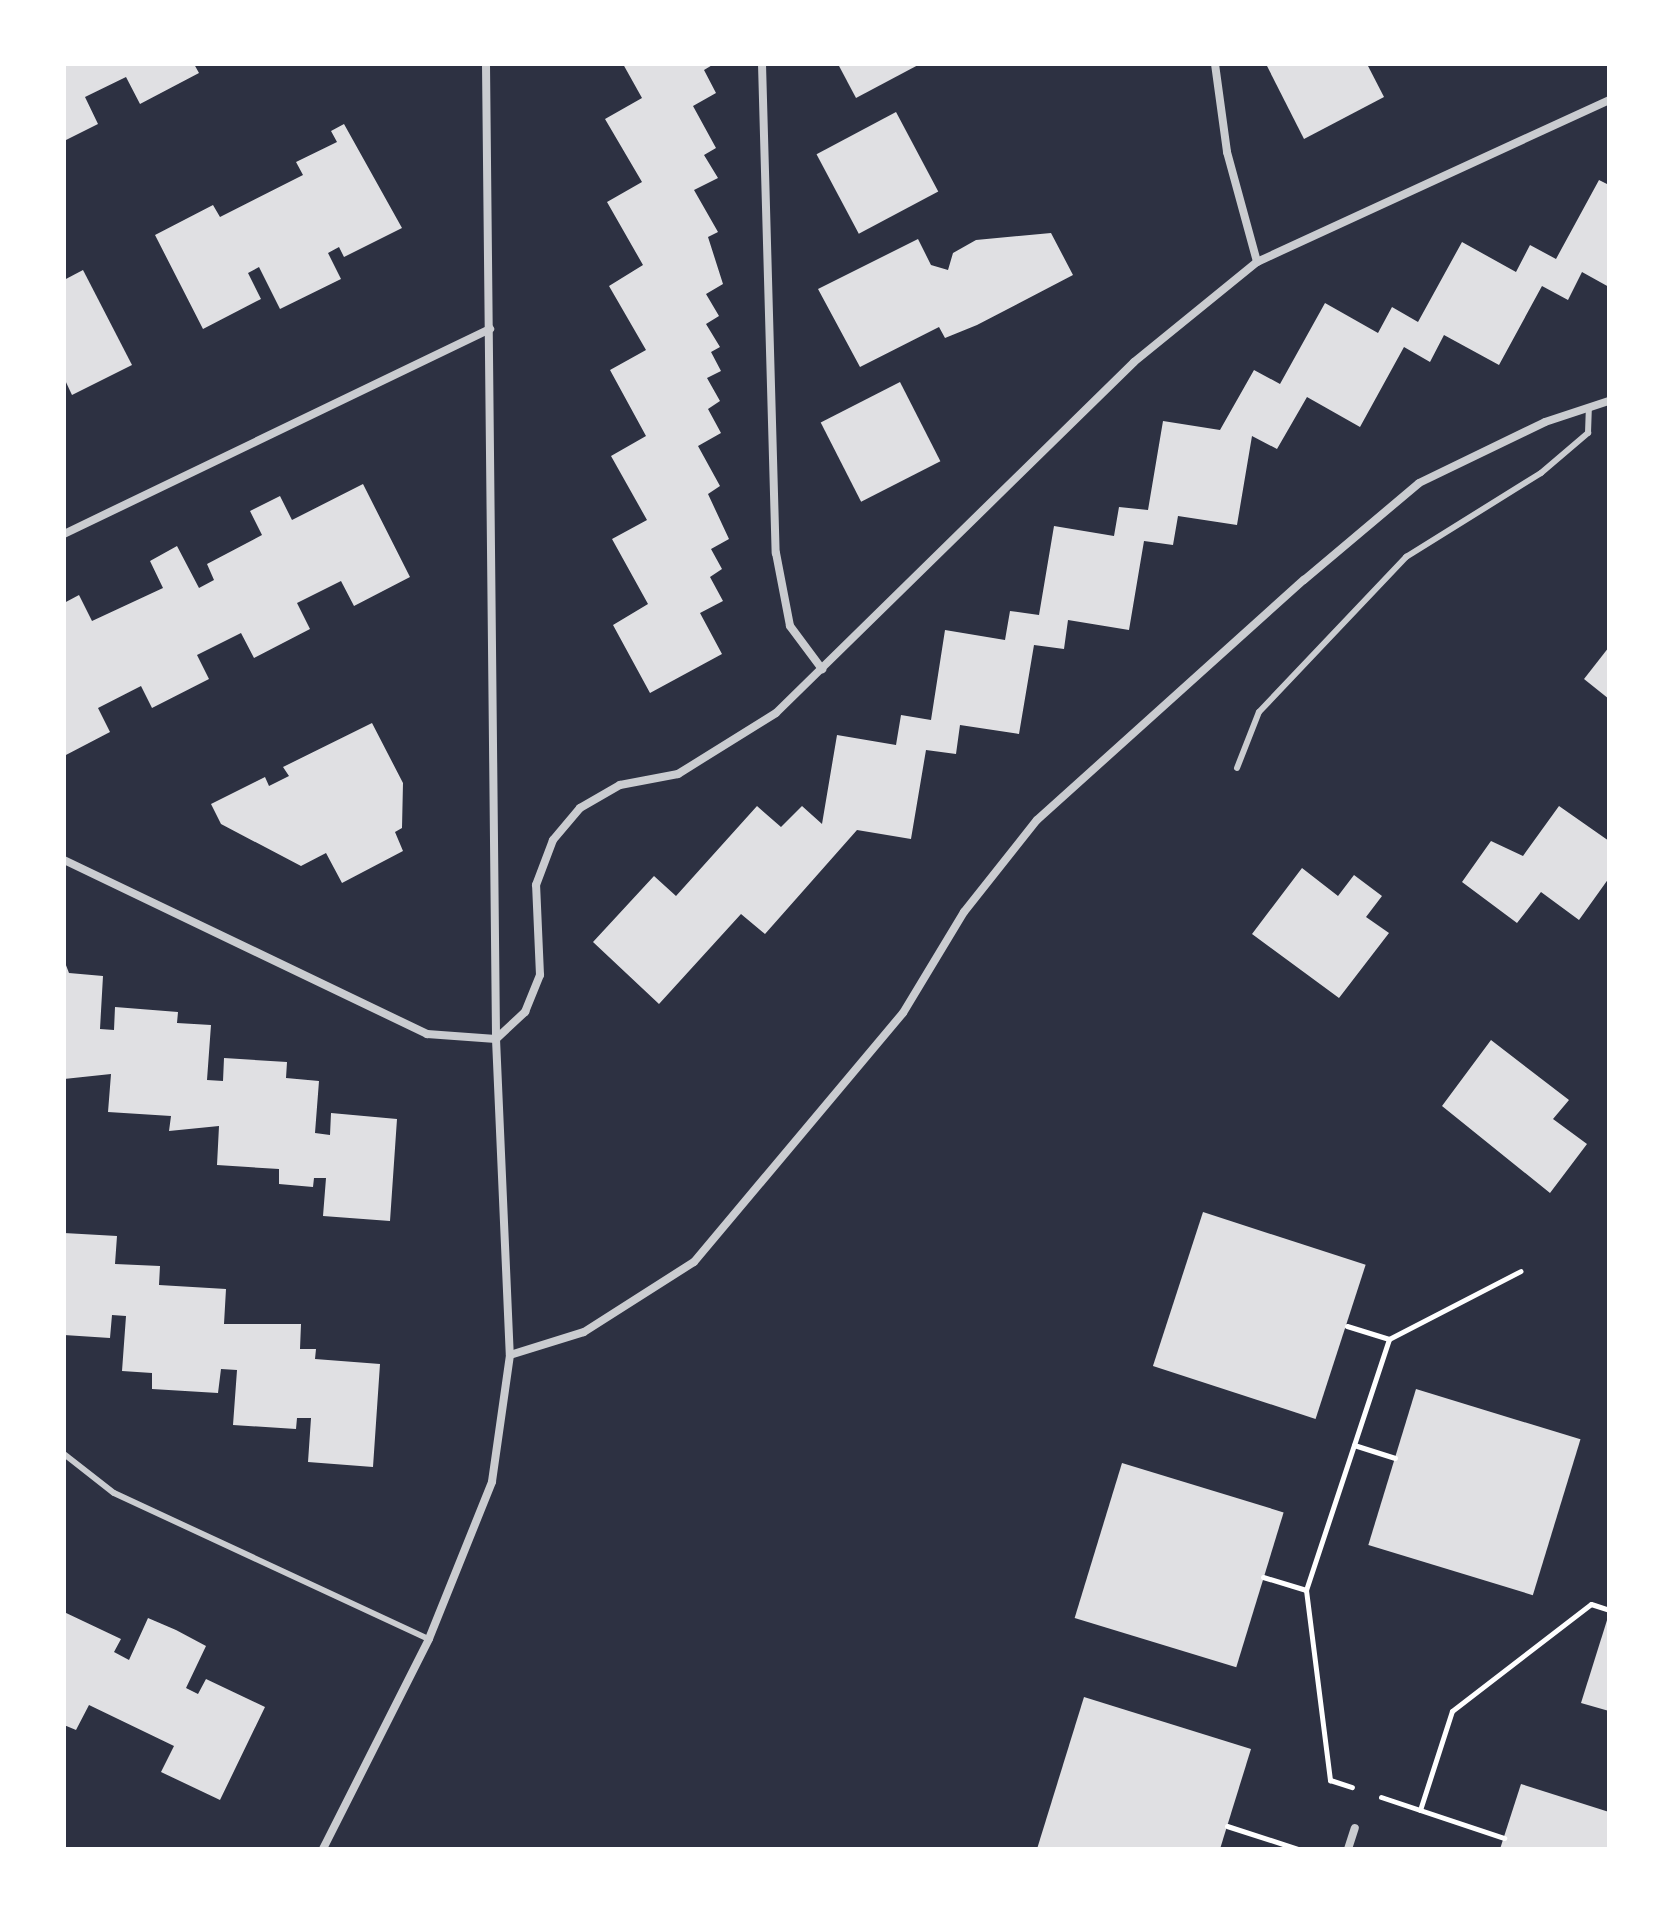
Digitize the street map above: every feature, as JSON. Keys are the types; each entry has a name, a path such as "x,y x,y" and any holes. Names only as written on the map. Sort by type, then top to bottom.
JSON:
{"street":[{"path":"323,1849 429,1639 492,1482 510,1355 496,1039 486,64"},
{"path":"762,64 776,553 790,626 822,669"},
{"path":"1215,64 1227,152 1257,262"},
{"path":"64,860 427,1034 496,1039 525,1012 540,975 536,885 553,840 580,808 620,785 678,774 742,740 822,669 1134,362 1257,262 1609,100"},
{"path":"64,534 490,329"},
{"path":"510,1355 584,1332 694,1262 903,1013 964,912 1037,820 1304,580 1419,483 1609,401"},
{"path":"1348,1849 1355,1828"}],"lane":[{"path":"1237,768 1259,712 1406,557 1541,473 1588,433 1589,408"},
{"path":"64,1454 114,1493 429,1639"}],"path":[{"path":"1347,1326 1389,1339 1521,1271"},
{"path":"1389,1339 1306,1590 1330,1780 1504,1838"},
{"path":"1354,1445 1395,1458"},
{"path":"1263,1577 1306,1590"},
{"path":"1420,1810 1452,1711 1591,1604 1609,1610"},
{"path":"1227,1826 1298,1849"}],"building":[{"path":"64,64 194,64 199,73 140,104 126,77 85,97 98,124 64,141"},
{"path":"623,64 714,64 704,70 716,93 693,106 716,148 704,155 718,178 694,190 718,232 708,237 723,284 706,294 719,316 706,324 720,347 711,352 721,371 707,378 720,401 708,409 721,433 698,446 720,486 708,494 729,539 711,549 722,569 710,577 723,601 700,613 722,654 650,693 613,625 648,604 612,539 647,520 611,456 646,436 610,370 646,350 609,286 643,265 607,202 642,182 605,119 642,98"},
{"path":"838,64 920,64 856,98"},
{"path":"1266,64 1367,64 1384,97 1304,139"},
{"path":"896,112 938,191 859,234 817,154"},
{"path":"344,124 402,228 344,257 339,247 328,253 341,279 280,309 259,267 248,273 261,299 203,329 155,235 213,205 220,217 303,175 296,162 337,142 331,131"},
{"path":"1599,180 1609,185 1609,287 1582,272 1568,300 1542,286 1499,365 1444,335 1430,362 1404,347 1360,427 1307,397 1277,449 1252,436 1237,525 1178,516 1173,545 1144,541 1129,630 1068,620 1064,649 1034,645 1019,734 960,725 956,754 926,750 911,839 857,830 765,934 741,914 659,1004 593,942 654,876 676,896 757,806 781,827 802,806 822,824 837,735 896,745 901,715 931,720 945,630 1005,640 1010,611 1039,615 1054,526 1114,536 1119,507 1148,510 1163,421 1220,430 1254,370 1280,384 1325,303 1378,333 1392,307 1418,322 1462,242 1516,272 1530,245 1556,259"},
{"path":"1051,233 1073,275 977,325 945,338 939,327 860,367 818,289 918,239 931,265 948,270 953,253 976,240"},
{"path":"83,270 132,365 72,395 64,378 64,280"},
{"path":"900,382 940,461 861,502 821,422"},
{"path":"363,484 410,577 354,606 341,581 297,603 310,629 254,658 241,633 197,655 209,679 152,708 141,686 98,708 110,732 64,756 64,603 79,595 92,621 163,588 150,561 177,546 199,588 214,580 207,564 262,535 250,511 280,496 292,520"},
{"path":"1609,647 1609,699 1584,679"},
{"path":"372,723 403,783 402,828 395,832 403,851 342,883 326,853 301,866 221,824 211,804 265,777 269,786 289,776 283,767"},
{"path":"1559,806 1609,841 1609,878 1579,920 1541,892 1517,923 1462,882 1491,841 1523,856"},
{"path":"1302,868 1338,896 1354,875 1382,896 1366,917 1389,933 1339,998 1252,934"},
{"path":"64,960 69,973 103,976 100,1029 114,1030 115,1007 178,1012 177,1023 211,1025 207,1080 223,1081 224,1058 287,1062 286,1078 319,1081 315,1133 330,1135 331,1113 397,1119 390,1221 323,1216 326,1178 314,1178 313,1187 279,1184 279,1169 217,1165 219,1126 169,1131 171,1116 108,1112 111,1074 64,1079"},
{"path":"1491,1040 1569,1100 1553,1119 1587,1144 1550,1193 1442,1106"},
{"path":"1203,1212 1366,1265 1316,1419 1153,1366"},
{"path":"64,1233 117,1236 115,1264 160,1266 159,1285 226,1289 224,1324 301,1324 300,1349 316,1349 315,1359 380,1364 373,1467 308,1462 311,1418 297,1418 296,1429 233,1425 237,1370 221,1369 218,1393 152,1389 152,1373 122,1371 126,1316 112,1315 110,1338 64,1335"},
{"path":"1416,1389 1580,1439 1533,1595 1368,1545"},
{"path":"1122,1463 1284,1512 1236,1667 1075,1618"},
{"path":"64,1612 121,1639 114,1652 129,1660 148,1618 176,1630 206,1646 186,1688 198,1694 206,1679 265,1707 220,1800 161,1772 174,1746 89,1705 76,1730 64,1725"},
{"path":"1609,1617 1609,1711 1581,1703"},
{"path":"1084,1697 1251,1749 1220,1849 1037,1849"},
{"path":"1521,1784 1609,1812 1609,1849 1500,1849"}]}
